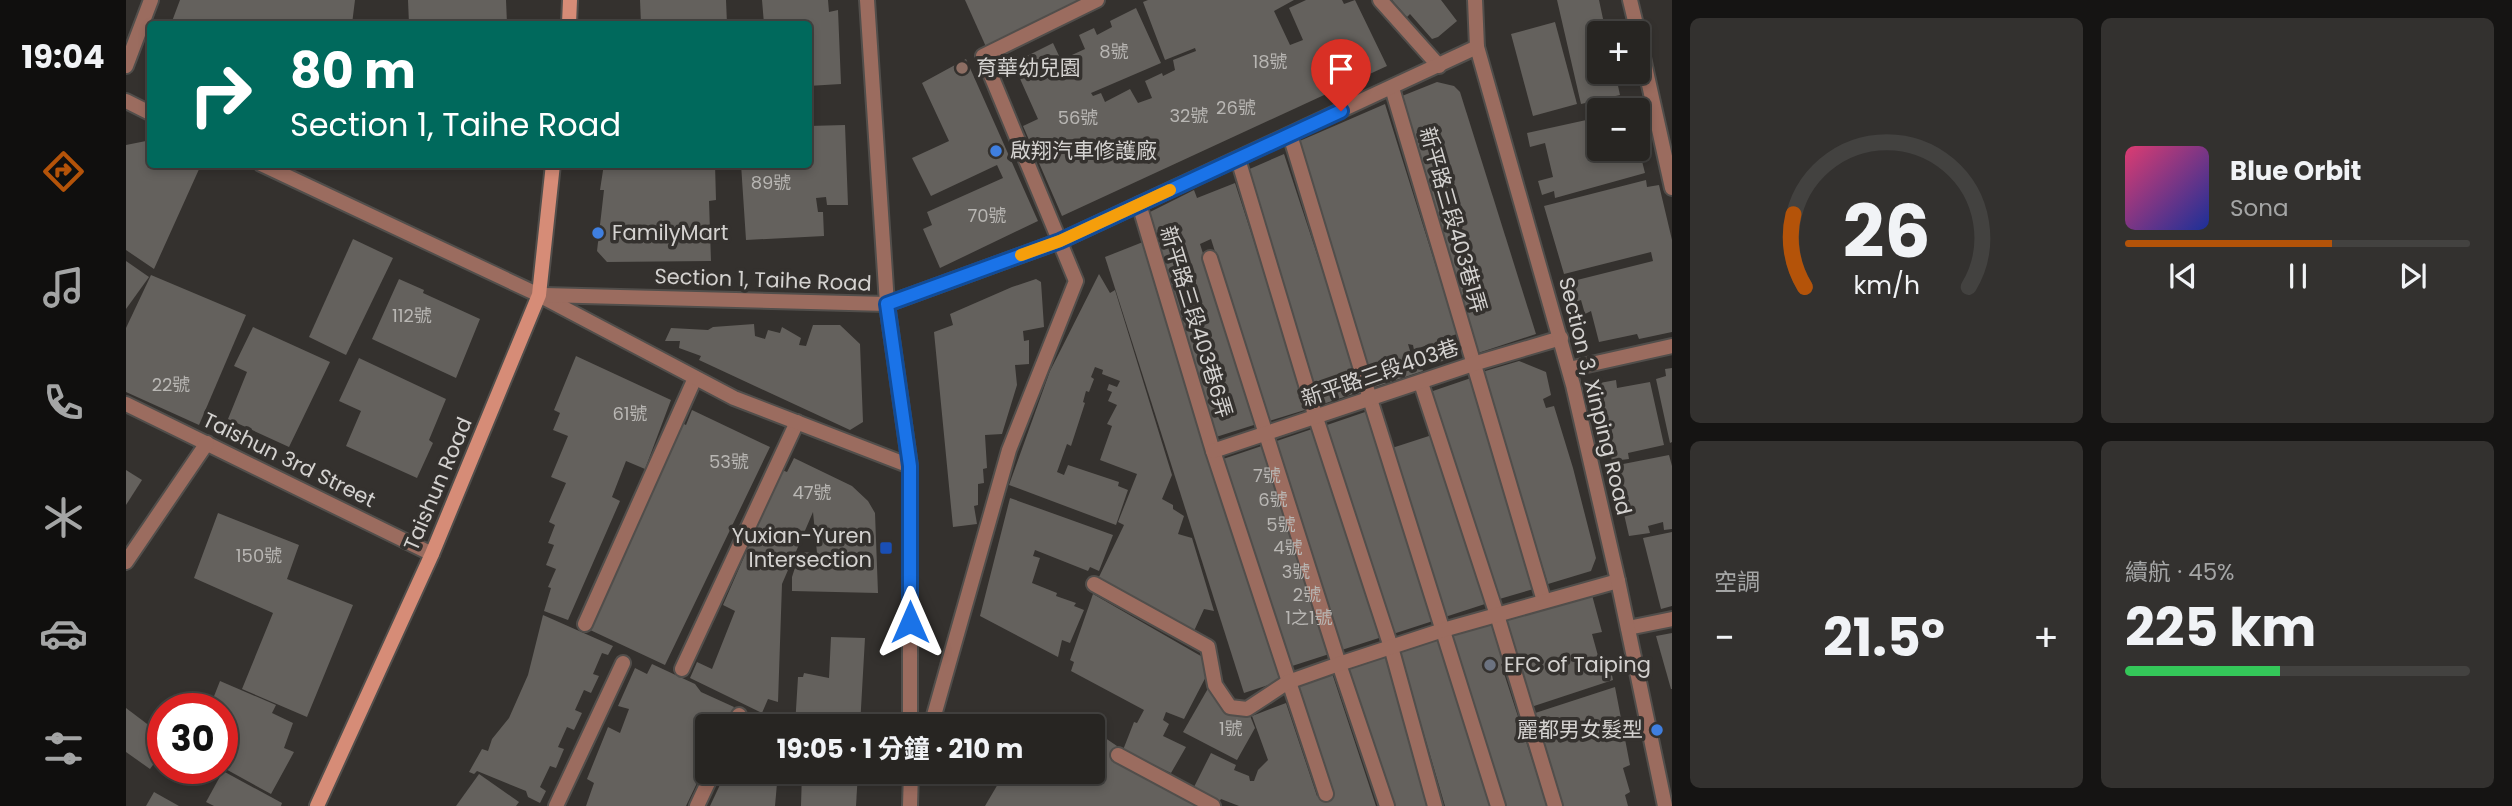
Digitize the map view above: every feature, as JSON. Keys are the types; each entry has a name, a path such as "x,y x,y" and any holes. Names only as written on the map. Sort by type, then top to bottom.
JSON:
{"street":[{"path":"126,66 150,0"},
{"path":"569,21 570,0"},
{"path":"867,0 887,304 910,466 911,714"},
{"path":"934,714 1009,450 1076,281 983,56 1097,0"},
{"path":"1380,0 1439,66"},
{"name":"Section 3, Xinping Road","path":"1475,0 1477,47 1569,369 1618,582 1665,806"},
{"path":"1630,0 1635,21"},
{"name":"Section 1, Taihe Road","path":"539,295 887,304 1060,241 1477,47"},
{"path":"1649,84 1672,188"},
{"name":"新平路三段403巷1弄","path":"1392,88 1544,601"},
{"path":"126,101 147,112"},
{"path":"1290,135 1498,806"},
{"path":"1238,159 1316,418 1391,647 1436,806"},
{"name":"Section 1, Taihe Road","path":"269,168 539,295 734,398 910,466"},
{"name":"Taishun Road","path":"317,806 432,554 539,295 554,168"},
{"name":"新平路三段403巷6弄","path":"1139,204 1213,452 1326,794"},
{"path":"1210,258 1387,806"},
{"name":"新平路三段403巷","path":"1213,452 1265,432 1561,338"},
{"path":"1569,369 1672,346"},
{"path":"584,624 695,377"},
{"path":"1421,383 1497,615 1555,806"},
{"name":"Taishun 3rd Street","path":"126,404 432,554"},
{"path":"682,669 797,422"},
{"path":"126,562 207,443"},
{"path":"1094,584 1208,647 1215,685 1230,707 1247,709 1288,682 1339,664 1443,630 1618,582"},
{"path":"1628,628 1672,618"},
{"path":"556,806 623,663"},
{"path":"1118,755 1213,806"},
{"path":"697,806 707,784"},
{"path":"910,802 911,784"},
{"path":"910,802 915,784"}],"building":[{"path":"180,0 355,0 352,21 172,21"},
{"path":"408,0 506,0 507,21 409,21"},
{"path":"640,0 726,0 727,21 641,21"},
{"path":"762,0 828,0 829,12 838,10 841,84 812,86 812,21 764,21"},
{"path":"965,0 1095,0 987,49"},
{"path":"1294,0 1274,11 1290,45 1303,40 1289,8 1306,0 1342,0 1344,4 1355,0 1387,66 1062,216 1023,126 1038,119 1013,63 1053,43 1061,60 1085,49 1079,35 1094,28 1097,35 1112,27 1110,21 1136,8 1161,63 1091,93 1093,96 1101,93 1105,102 1130,89 1138,103 1152,98 1145,81 1175,70 1173,60 1196,51 1195,48 1165,60 1143,2"},
{"path":"1392,0 1441,0 1457,21 1432,39 1410,14 1407,17"},
{"path":"1557,0 1599,0 1603,21 1587,21 1587,84 1618,84 1620,95 1587,98 1587,103 1581,104"},
{"path":"1555,22 1577,104 1533,116 1511,34"},
{"path":"966,59 1038,221 940,268 923,229 932,225 927,212 1003,178 997,165 931,196 912,158 949,141 922,83"},
{"path":"1437,82 1454,86 1460,92 1536,334 1475,354 1397,98"},
{"path":"1385,104 1457,334 1442,339 1448,360 1433,363 1427,345 1414,350 1413,345 1408,344 1411,354 1417,353 1423,371 1375,387 1295,143"},
{"path":"1587,120 1587,161 1642,161 1645,173 1555,198 1554,191 1542,195 1538,181 1553,177 1545,143 1530,147 1527,133"},
{"path":"845,125 848,205 827,205 826,197 816,198 818,212 823,212 824,236 746,240 741,168 812,168 812,126"},
{"path":"147,142 147,168 200,168 154,269 126,250 126,145"},
{"path":"1284,154 1362,391 1320,405 1245,171"},
{"path":"603,168 715,168 716,200 709,201 711,261 607,262 597,251 604,190 600,190"},
{"path":"1646,180 1647,187 1659,185 1672,240 1672,332 1639,339 1637,334 1599,342 1591,311 1585,314 1581,300 1570,304 1565,283 1653,261 1651,252 1564,274 1544,206"},
{"path":"1235,183 1308,409 1269,421 1211,239 1200,244 1257,424 1216,437 1148,213 1194,190 1197,198"},
{"path":"353,239 393,258 346,355 309,337"},
{"path":"1143,242 1283,680 1244,693 1105,257"},
{"path":"126,261 149,277 126,309"},
{"path":"1099,274 1110,293 1115,290 1172,475 1162,499 1184,516 1178,534 1192,538 1214,611 1204,609 1194,631 1098,579 1124,525 1118,522 1137,474 1100,460 1112,426 1107,424 1117,405 1108,401 1112,392 1107,390 1109,384 1117,387 1120,381 1102,374 1103,370 1095,367 1091,377 1094,379 1089,392 1086,391 1085,403 1071,446 1067,444 1057,472 1064,475 1068,465 1119,482 1118,486 1128,490 1116,525 1009,485 1050,371"},
{"path":"151,275 246,315 199,425 126,392 126,328"},
{"path":"399,279 480,319 456,378 372,339"},
{"path":"1036,279 1041,282 1044,327 1023,331 1024,341 1029,340 1029,364 1015,365 1017,385 1002,434 985,435 987,468 983,469 984,483 978,484 978,505 974,506 977,524 953,527 934,332 953,325 950,314"},
{"path":"754,324 755,336 765,339 768,330 780,333 782,327 801,338 799,345 806,346 813,325 840,325 860,344 863,422 850,430 699,360 701,356 679,348 680,341 665,341 671,328 708,330 713,327"},
{"path":"253,327 330,362 289,447 228,419 247,372 234,366"},
{"path":"576,356 671,400 645,469 626,461 612,497 620,501 568,620 544,611 551,588 548,587 556,569 546,565 554,545 548,543 555,525 549,522 566,483 551,477 568,436 553,430 560,413 554,410"},
{"path":"359,358 446,399 429,440 433,443 417,478 346,446 361,411 339,401"},
{"path":"1519,361 1546,372 1551,395 1543,399 1546,408 1554,406 1596,558 1591,571 1548,584 1482,372"},
{"path":"1672,368 1670,443 1656,379 1666,376 1665,369"},
{"path":"1471,378 1537,588 1496,600 1430,392"},
{"path":"1616,380 1617,388 1650,382 1664,445 1628,453 1629,459 1612,461 1594,384"},
{"path":"692,410 770,447 665,665 588,629 682,423 686,425"},
{"path":"1368,411 1433,621 1393,634 1327,425"},
{"path":"1315,428 1382,637 1289,667 1223,459"},
{"path":"1432,435 1485,604 1445,617 1392,448"},
{"path":"1669,455 1672,466 1672,529 1664,530 1663,522 1648,526 1650,533 1629,536 1613,466"},
{"path":"794,458 852,486 868,501 875,513 878,593 792,591 792,577 800,552 817,553 813,512 782,584 778,702 768,699 762,713 690,678 697,662 712,669 735,611 723,605 782,470 787,472"},
{"path":"126,470 142,480 126,505"},
{"path":"1010,498 1113,535 1099,571 1090,567 1088,571 1035,550 1033,556 1040,558 1032,583 1057,593 1056,596 1076,603 1074,606 1084,610 1070,643 1062,640 1058,657 980,616"},
{"path":"218,513 299,545 287,579 353,605 307,717 242,689 273,613 194,578"},
{"path":"1672,532 1672,606 1661,609 1643,538"},
{"path":"1093,594 1213,663 1184,719 1166,712 1163,720 1169,724 1163,736 1186,747 1171,773 1123,750 1134,722 1137,723 1144,710 1071,671 1074,662 1070,660"},
{"path":"1592,595 1602,632 1592,634 1600,663 1609,660 1613,680 1528,708 1515,659 1501,664 1547,806 1505,806 1456,651 1492,806 1445,806 1399,649"},
{"path":"543,615 613,646 608,655 602,653 593,674 599,676 591,693 584,690 575,710 582,713 574,730 567,727 558,747 564,749 556,768 550,766 540,787 546,791 540,803 528,797 526,791 477,771 474,774 469,772 482,749 488,751 492,739 509,718 528,675"},
{"path":"1672,633 1672,689 1671,689 1656,636"},
{"path":"831,637 865,638 861,714 796,714 798,677 803,677 804,673 829,678"},
{"path":"1387,654 1432,806 1389,806 1344,668"},
{"path":"652,664 695,684 701,692 734,707 730,714 695,714 696,784 686,806 586,806 594,783 587,779 608,727 620,733 629,709 618,706 635,668 647,674"},
{"path":"1332,673 1376,806 1239,806 1221,799 1219,802 1194,787 1211,753 1236,765 1234,770 1254,781 1258,770 1268,760 1252,716 1286,703 1317,796 1328,792 1293,683"},
{"path":"220,681 276,705 272,713 293,723 284,748 294,752 271,794 238,776 238,693 215,693"},
{"path":"1210,685 1249,713 1255,728 1237,760 1183,732"},
{"path":"1615,687 1630,765 1623,768 1630,792 1625,795 1628,806 1559,806 1529,715"},
{"path":"126,708 147,724 147,767 126,752"},
{"path":"1105,738 1117,746 1113,754 1208,806 985,806 998,784 1105,784"},
{"path":"479,774 519,802 516,806 456,806"},
{"path":"238,779 282,803 281,806 214,806 206,802 216,784 238,784"},
{"path":"720,784 777,784 775,806 710,806"},
{"path":"802,784 857,784 856,806 801,806"},
{"path":"154,792 179,806 146,806"}],"slow traffic":[{"path":"1021,255 1060,241 1170,190"}],"place":[{"name":"育華幼兒園","path":"962,68"},
{"name":"啟翔汽車修護廠","path":"996,151"},
{"name":"FamilyMart","path":"598,233"},
{"name":"Yuxian-Yuren Intersection","path":"886,548"},
{"name":"EFC of Taiping","path":"1490,665"},
{"name":"麗都男女髮型","path":"1657,730"}],"route":[{"path":"910,622 910,466 887,304 1060,241 1341,111"}]}
